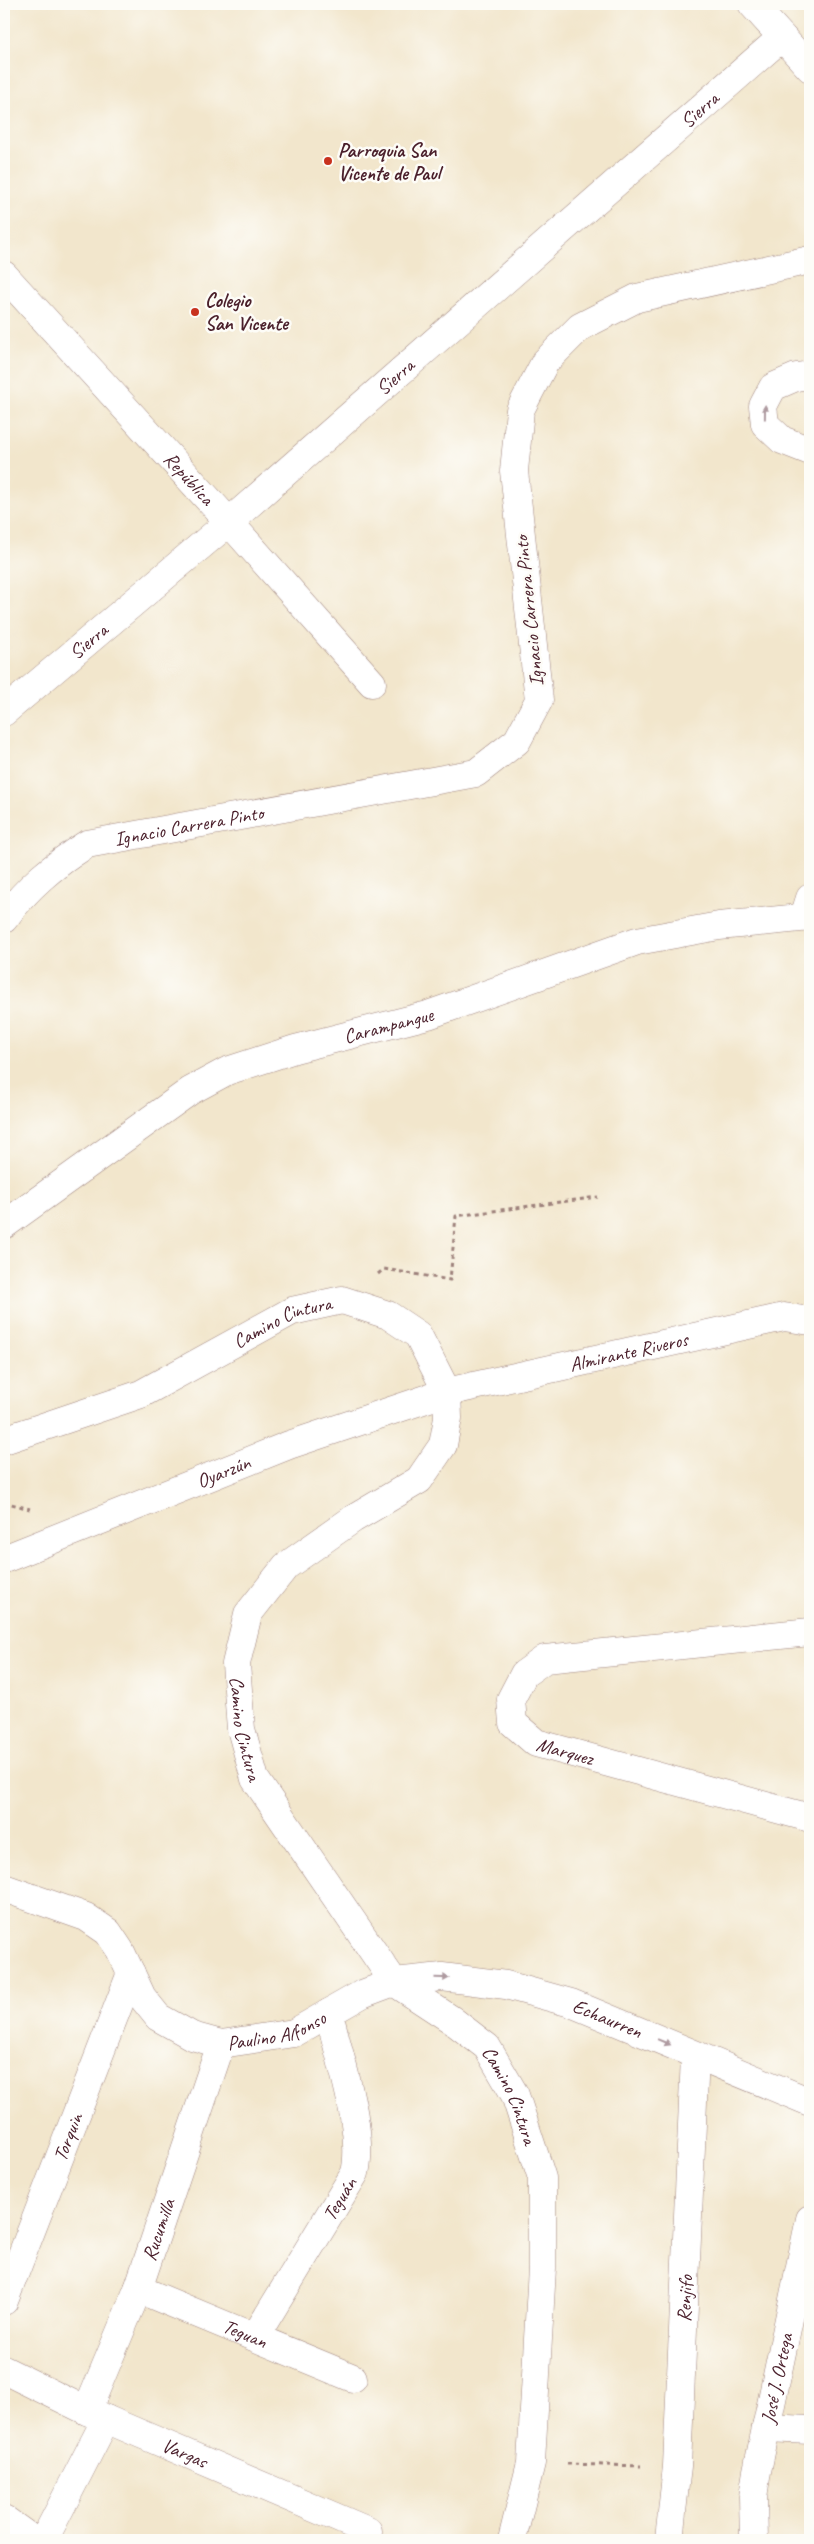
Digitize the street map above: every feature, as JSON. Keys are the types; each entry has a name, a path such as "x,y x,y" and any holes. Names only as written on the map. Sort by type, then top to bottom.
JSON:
{"street":[{"path":"752,4 810,68"},
{"name":"Sierra","path":"4,712 229,522 782,38"},
{"name":"Ignacio Carrera Pinto","path":"4,919 21,895 55,865 87,844 476,774 517,741 539,700 514,471 520,410 545,362 580,327 637,298 810,260"},
{"name":"República","path":"4,275 229,522 372,683"},
{"path":"810,375 796,377 773,387 763,406 765,424 782,440 810,451"},
{"name":"Carampangue","path":"4,1225 190,1090 227,1071 295,1050 428,1015 637,941 808,911"},
{"name":"Camino Cintura","path":"4,1440 141,1394 292,1311 342,1300 388,1315 418,1335 447,1392 448,1418 443,1445 419,1480 353,1519 286,1566 248,1614 236,1664 241,1729 255,1779 394,1982 452,2020 487,2047 515,2095 542,2178 542,2268 532,2463 512,2540"},
{"name":"Almirante Riveros","path":"447,1392 784,1317 810,1321"},
{"name":"Oyarzún","path":"4,1559 289,1445 447,1392"},
{"name":"Marquez","path":"810,1632 545,1659 524,1674 511,1699 513,1723 536,1743 810,1818"},
{"name":"Paulino Alfonso","path":"4,1888 86,1917 108,1932 142,1997 158,2017 192,2036 222,2044 294,2033 362,1994 394,1982"},
{"name":"Torquin","path":"4,2301 131,1973"},
{"name":"Echaurren","path":"394,1982 442,1977 506,1985 571,2003 695,2056 810,2102"},
{"name":"Teguán","path":"255,2337 355,2173 359,2158 354,2118 329,2013"},
{"name":"Rucumilla","path":"44,2540 96,2415 222,2044"},
{"name":"Renjifo","path":"669,2540 677,2466 695,2056"},
{"name":"José J. Ortega","path":"754,2540 753,2497 810,2218"},
{"name":"Teguan","path":"138,2289 353,2378"},
{"name":"Vargas","path":"4,2370 96,2415 368,2531"},
{"path":"766,2428 810,2430"},
{"path":"4,2519 34,2540"}],"path":[{"path":"342,1300 384,1269 450,1280 456,1216 598,1197"}],"place":[{"name":"Parroquia San Vicente de Paul","path":"328,161"},
{"name":"Colegio San Vicente","path":"195,312"}]}
